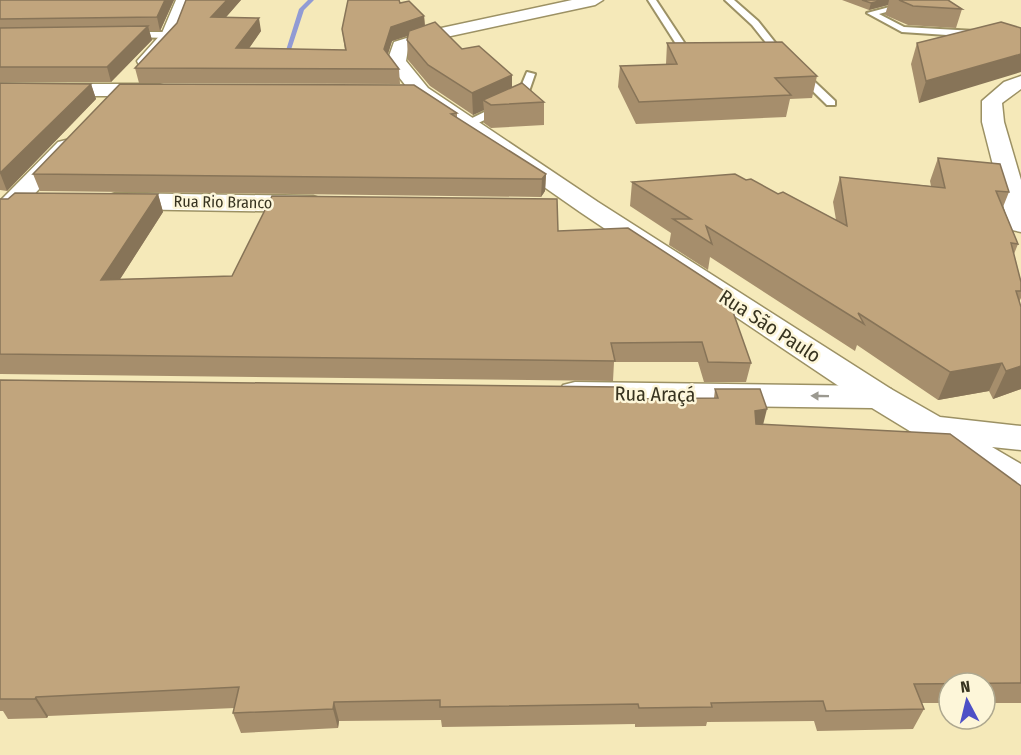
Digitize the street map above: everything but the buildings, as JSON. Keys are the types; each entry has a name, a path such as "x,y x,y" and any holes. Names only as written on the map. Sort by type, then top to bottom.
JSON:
{"street":[{"path":"103,107 170,35 184,0"},
{"name":"Rua São Paulo","path":"595,0 432,35 400,46 396,62 409,92 468,124 589,207 879,397 1021,481"},
{"path":"1021,82 1011,86 992,101 993,122 1015,181 1021,224"},
{"path":"0,90 177,91"},
{"path":"5,205 79,132"},
{"path":"5,205 51,200"},
{"name":"Rua Rio Branco","path":"87,201 338,204"},
{"path":"541,206 589,207"},
{"name":"Rua Araçá","path":"546,393 879,397"},
{"path":"930,427 1021,438"}],"lane":[{"path":"651,0 688,56"},
{"path":"729,0 755,23 778,52 831,103"},
{"path":"926,0 871,13 902,29 993,35 1021,44"},
{"path":"123,35 170,35"},
{"path":"468,124 522,98 530,74"}],"waterway":[{"path":"284,62 302,9 311,0"}]}
